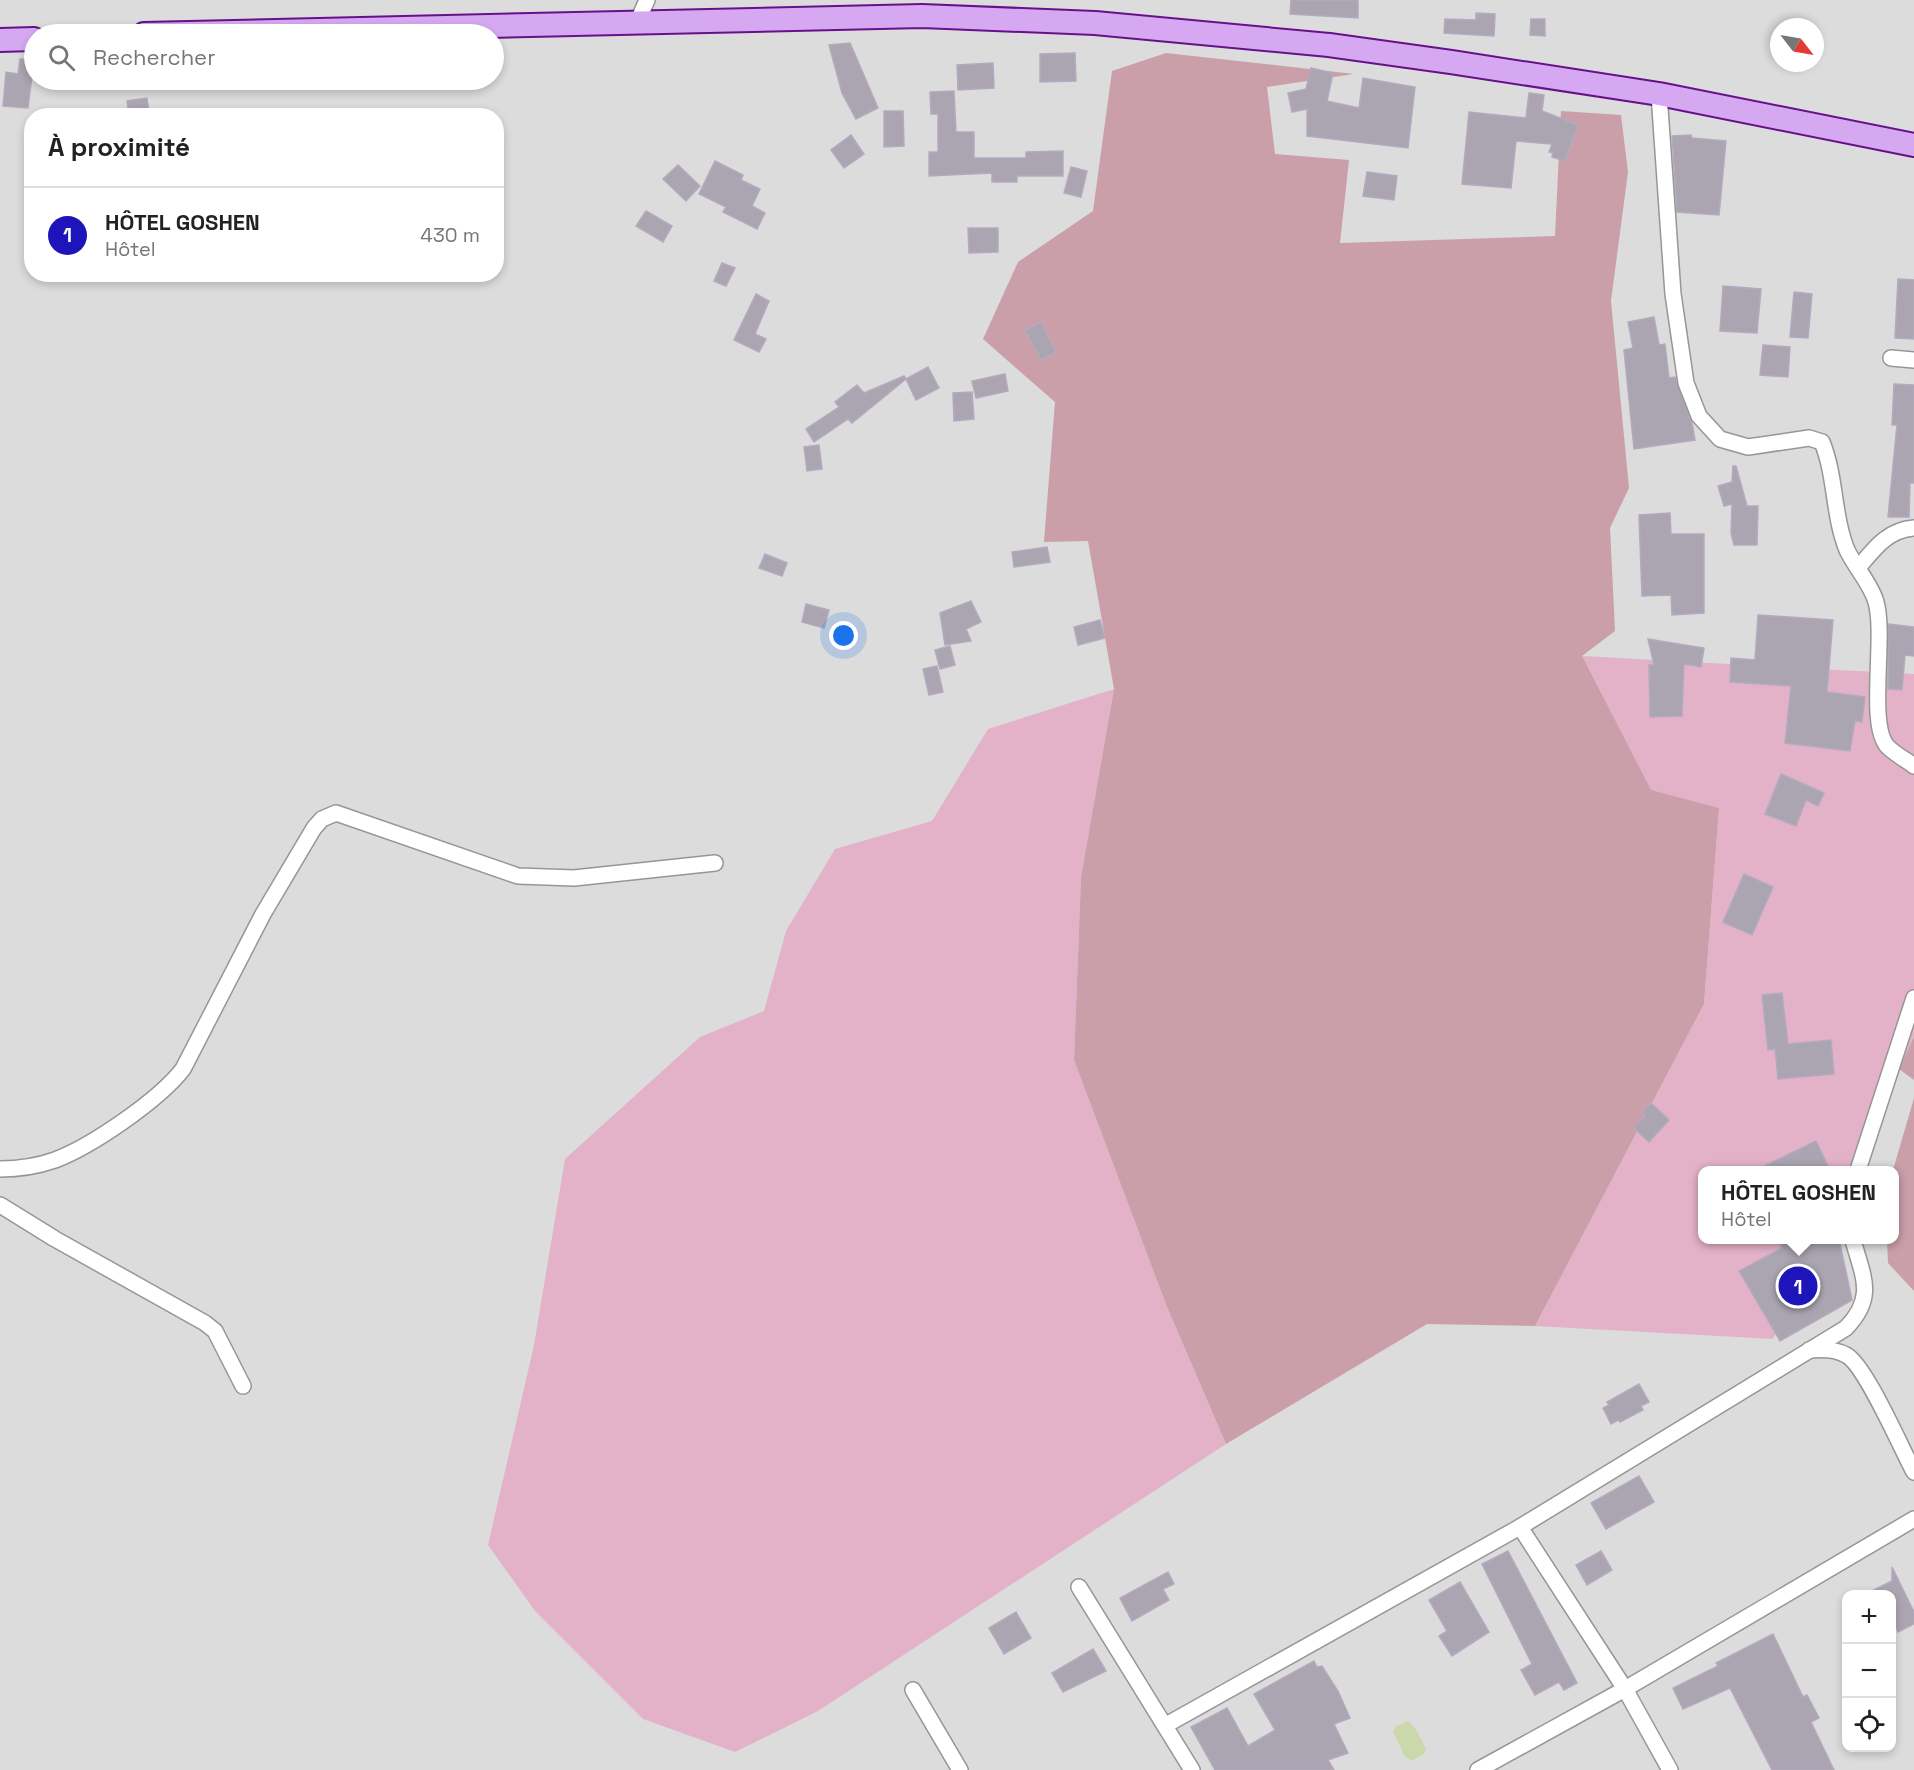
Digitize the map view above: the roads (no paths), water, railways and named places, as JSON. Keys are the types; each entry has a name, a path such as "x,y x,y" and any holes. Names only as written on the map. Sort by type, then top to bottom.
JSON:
{"main road":[{"path":"504,26 922,16 1095,23 1329,45 1659,94 1914,146"},
{"path":"0,39 24,39"}],"street":[{"path":"637,23 647,0"},
{"path":"1659,94 1673,294 1686,383 1699,416 1720,440 1748,447 1809,438 1822,442 1828,457 1839,525 1847,550 1876,601 1881,633 1876,710 1886,746 1914,766"},
{"path":"1891,358 1914,360"},
{"path":"1858,568 1884,538 1902,529 1914,528"},
{"path":"0,1169 14,1169 54,1160 95,1139 171,1085 183,1069 263,914 314,828 322,819 336,813 518,876 574,878 715,863"},
{"path":"1859,1166 1914,998"},
{"path":"0,1205 55,1239 205,1323 215,1331 243,1386"},
{"path":"1166,1725 1520,1527 1846,1328 1859,1314 1867,1288 1854,1244"},
{"path":"1809,1350 1822,1349 1847,1355 1861,1371 1914,1472"},
{"path":"1478,1770 1625,1689 1914,1519"},
{"path":"1520,1527 1625,1689 1670,1770"},
{"path":"1079,1587 1192,1770"},
{"path":"913,1690 960,1770"}],"place":[{"name":"HÔTEL GOSHEN","path":"1798,1286"}]}
